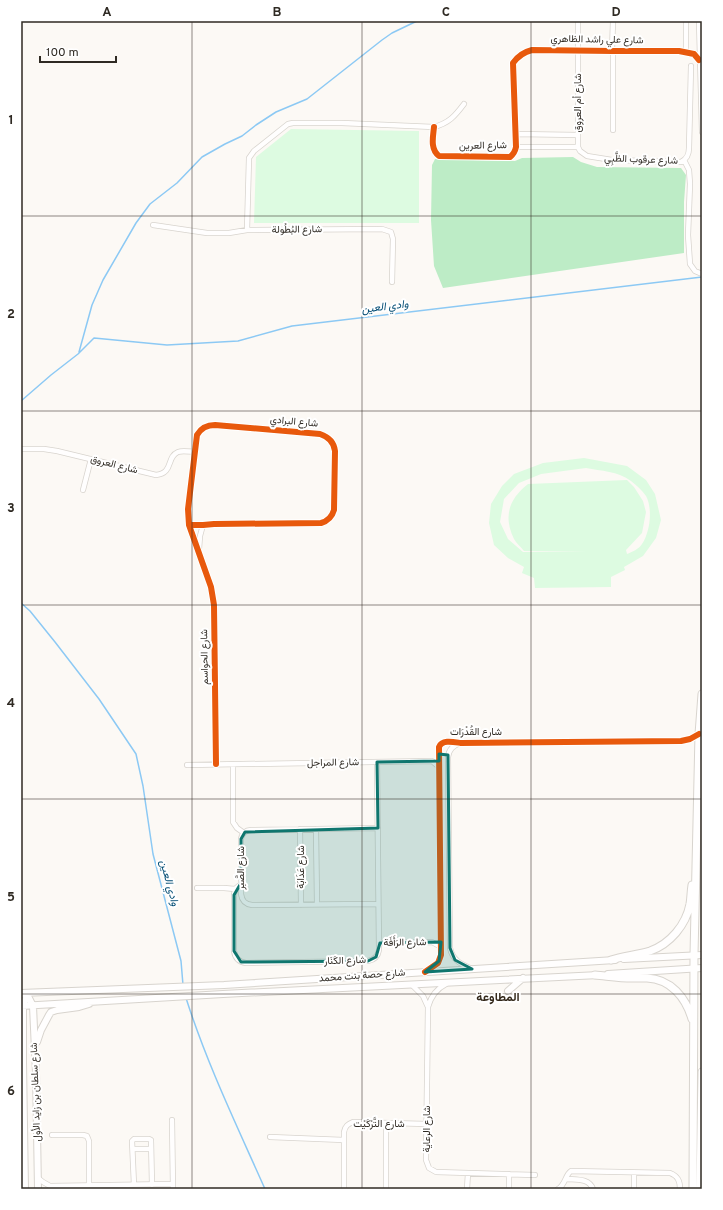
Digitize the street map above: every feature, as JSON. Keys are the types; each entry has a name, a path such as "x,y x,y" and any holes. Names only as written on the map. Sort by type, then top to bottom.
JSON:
{"main road":[{"path":"693,1189 694,1030 698,968 699,734 702,694"},
{"path":"611,960 644,953 656,948 672,937 680,927 690,904 695,840 698,828"},
{"name":"شارع حصة بنت محمد","path":"26,994 224,985 698,955"},
{"name":"شارع حصة بنت محمد","path":"22,1006 595,975 698,968"},
{"path":"595,975 620,978 653,979 669,984 684,999 689,1008 694,1030"},
{"path":"508,991 523,978"},
{"path":"26,994 33,1006"},
{"name":"شارع سلطان بن زايد الأول","path":"25,1189 23,1177 22,1006 26,994"},
{"path":"36,1073 38,1037 49,1015 54,1011 79,1007 94,1002"},
{"name":"شارع سلطان بن زايد الأول","path":"33,1006 38,1189"},
{"path":"700,1189 702,1072"}],"street":[{"name":"شارع أم العروق","path":"516,147 578,147 578,21"},
{"path":"613,21 613,130"},
{"path":"686,21 686,52"},
{"path":"699,21 702,132"},
{"path":"686,52 699,45"},
{"name":"شارع علي راشد الظاهري","path":"513,63 523,53 532,50 686,52"},
{"path":"686,52 694,54 699,60"},
{"name":"شارع العرين","path":"434,127 434,149 436,154 442,156 510,156 515,152 516,134 513,63"},
{"name":"شارع عرقوب الظَّبِي","path":"578,147 580,151 587,156 612,160 681,162 687,158 689,148 691,66"},
{"path":"248,230 249,158 254,151 288,124 342,123 434,127 444,124 450,120 464,104"},
{"path":"516,134 578,135"},
{"path":"684,160 689,170 690,184 688,235 690,264 695,271 702,274"},
{"name":"شارع البُطُولة","path":"153,225 207,233 229,233 248,230 387,230 391,232 393,239 392,282"},
{"name":"شارع البرادي","path":"189,525 321,523 327,521 334,510 335,448 330,439 320,434 212,425 206,426 199,432 196,438 188,509 189,525 198,552"},
{"name":"شارع العروق","path":"21,449 51,450 156,475 162,474 167,470 176,453 181,451 195,452"},
{"path":"83,490 91,459"},
{"path":"198,552 203,525"},
{"name":"شارع الحواسم","path":"198,552 211,587 214,605 216,764"},
{"name":"شارع القُدْرَات","path":"425,972 436,966 440,961 441,955 439,754 440,744 442,742 681,741 690,739 699,734"},
{"path":"445,742 449,745 450,948 452,954 458,962 472,969"},
{"name":"شارع القُدْرَات","path":"449,752 454,746 461,742"},
{"path":"439,767 432,761 436,759 439,754 449,752"},
{"name":"شارع المراجل","path":"187,765 432,761"},
{"name":"شارع الكَنَار","path":"235,889 234,951 237,959 244,963 370,961 375,958 378,954 379,943 377,762"},
{"path":"233,764 233,822 237,828 244,833"},
{"name":"شارع الصَّبر","path":"378,828 247,830 241,839 241,897 247,904 378,904"},
{"name":"شارع عَدَابَة","path":"300,829 301,905"},
{"name":"شارع عَدَابَة","path":"316,829 317,904"},
{"path":"197,888 235,889 241,884"},
{"path":"441,917 450,917"},
{"name":"شارع الرَأَفَة","path":"432,942 441,935"},
{"name":"شارع الرَأَفَة","path":"379,943 432,942 441,947"},
{"name":"شارع الرعاية","path":"449,982 435,991 428,1006 426,1163 429,1168 436,1172 535,1175"},
{"path":"410,984 423,996 428,1006"},
{"path":"38,1178 50,1186 152,1185 173,1187 172,1120"},
{"name":"شارع التَّرْكَيْت","path":"344,1189 344,1129 346,1125 350,1123 427,1124"},
{"path":"386,1123 386,1189"},
{"path":"52,1135 87,1136 89,1141 88,1185"},
{"name":"شارع التَّرْكَيْت","path":"270,1137 344,1140"},
{"path":"134,1185 133,1139 151,1140 152,1185"},
{"path":"133,1149 151,1149"},
{"path":"558,1189 563,1185 568,1174 571,1172 672,1174 678,1179 680,1189"},
{"path":"467,1189 468,1173"},
{"path":"634,1173 634,1189"},
{"path":"509,1189 510,1174"},
{"path":"566,1179 588,1182 594,1189"},
{"path":"45,1189 50,1186"}],"highlighted area":[{"path":"439,754 448,755 450,948 455,960 472,969 425,972 439,961 441,942 380,943 376,957 368,961 241,962 234,951 234,895 241,883 241,839 245,832 378,828 377,762 439,761"}],"green space":[{"path":"291,129 419,131 419,223 254,223 256,157"},
{"path":"573,157 581,162 597,167 681,168 686,175 684,202 684,253 443,288 434,266 431,220 432,165 435,159 515,161 522,158"},
{"path":"584,458 627,466 646,480 655,494 661,520 656,538 643,556 624,567 625,570 611,577 611,587 535,588 534,578 522,573 524,567 508,558 494,545 489,523 491,504 502,486 514,474 543,463","holes":["586,468 621,475 637,486 646,496 650,520 645,539 639,547 627,554 626,550 642,533 646,512 643,501 634,487 627,480 528,484 521,490 512,502 509,523 515,540 524,551 587,551 523,552 508,539 500,522 504,499 519,483 541,474"]}],"waterway":[{"name":"وادي العين","path":"79,352 92,305 103,280 136,223 150,204 177,183 202,157 242,136 276,112 307,99 382,40 392,33 417,21"},
{"name":"وادي العين","path":"21,401 78,354 94,338 167,345 238,341 292,326 702,277"},
{"name":"وادي العين","path":"21,603 30,611 99,699 136,754 143,786 153,854 181,961 183,985"},
{"name":"وادي العين","path":"186,998 203,1047 265,1189"}],"cycle path":[{"path":"434,127 433,146 434,150 439,156 510,157 514,153 516,147 513,63 521,55 532,50 679,51 694,54 699,60"},
{"path":"189,525 321,523 326,521 331,517 334,510 335,451 332,442 320,434 215,425 204,427 197,435 188,509 189,525 211,587 214,605 216,764"},
{"path":"425,972 438,963 441,955 439,747 441,744 445,742 681,741 690,739 699,734"}],"district":[{"name":"المطاوعة","path":"498,998"}]}
